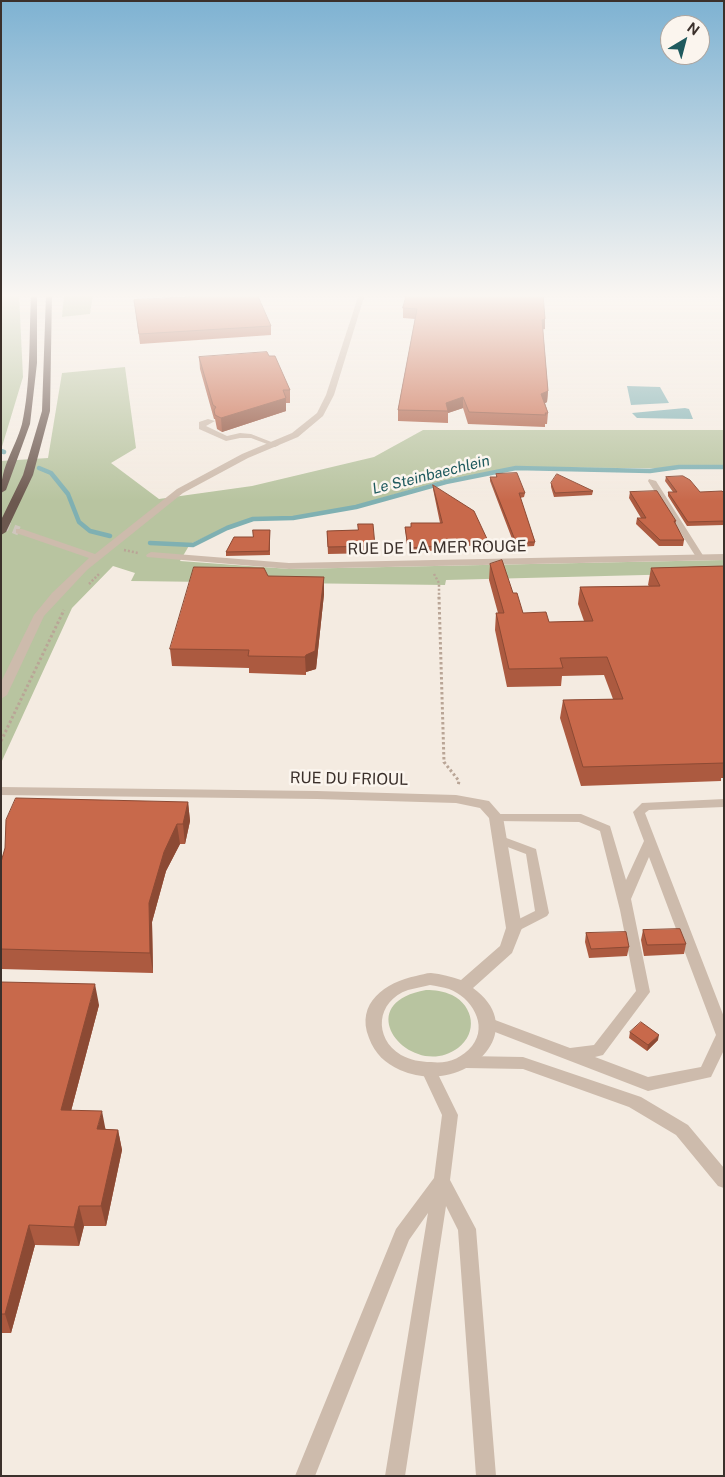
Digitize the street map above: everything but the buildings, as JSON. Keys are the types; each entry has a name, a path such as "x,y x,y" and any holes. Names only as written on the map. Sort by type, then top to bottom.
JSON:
{"highway":[{"path":"1,490 26,424 32,363"},
{"path":"1,532 28,475 46,412 47,363"}],"street":[{"path":"1,695 39,615 56,595 96,558 180,491 231,463 295,435 320,414 330,395 340,363"},
{"path":"19,530 96,558"},
{"name":"RUE DE LA MER ROUGE","path":"151,555 289,566 724,557"},
{"name":"RUE DU FRIOUL","path":"1,791 317,795 456,799 484,804 496,817"},
{"path":"463,988 507,949 514,928 496,817"},
{"path":"430,979 447,982 463,988 475,998 484,1010 488,1023 486,1038 479,1051 466,1062 449,1069 429,1070 410,1067 393,1059 381,1047 374,1032 372,1018 377,1005 386,994 398,985 414,980 430,979"}],"lane":[{"path":"211,421 202,424 202,427 226,439 242,434 250,435 274,445"},
{"path":"652,481 700,557"},
{"path":"488,1023 567,1055 648,1084 706,1072 723,1035 639,812 646,806 724,803"},
{"path":"496,817 581,818 606,829 625,898 638,956 643,992 598,1051 567,1055"},
{"path":"501,840 532,852 542,913 514,928"},
{"path":"625,898 650,841"},
{"path":"466,1062 523,1063 635,1102 682,1130 724,1181"},
{"path":"395,1476 442,1180 450,1115 429,1070"},
{"path":"305,1476 402,1235 442,1180"},
{"path":"442,1180 467,1229 486,1476"}],"path":[{"path":"118,557 125,550"},
{"path":"429,563 439,583 444,762 459,781 456,799"},
{"path":"85,588 104,570"},
{"path":"1,741 66,607"}],"green space":[{"path":"1,363 22,363 23,377 1,450"},
{"path":"125,367 136,448 111,463 159,499 252,486 374,457 423,430 724,430 724,469 515,467 445,480 354,506 294,517 253,518 227,527 190,544 180,561 290,569 724,560 724,573 446,580 445,585 131,581 135,573 113,566 72,608 1,763 1,461 48,458 62,373"},
{"path":"426,990 452,995 465,1006 471,1020 469,1035 464,1042 458,1048 440,1056 422,1055 407,1048 395,1037 389,1023 391,1010 403,998"}],"water":[{"path":"627,386 660,387 669,403 631,405"},
{"path":"689,409 693,419 637,418 632,413"}],"waterway":[{"name":"Le Steinbaechlein","path":"150,543 193,545 227,528 253,519 293,518 356,507 446,482 516,468 650,471 679,467 724,467"},
{"name":"Le Steinbaechlein","path":"39,468 51,473 68,494 79,522 90,531 110,536"}],"tunnel":[{"path":"1,524 19,531"}]}
